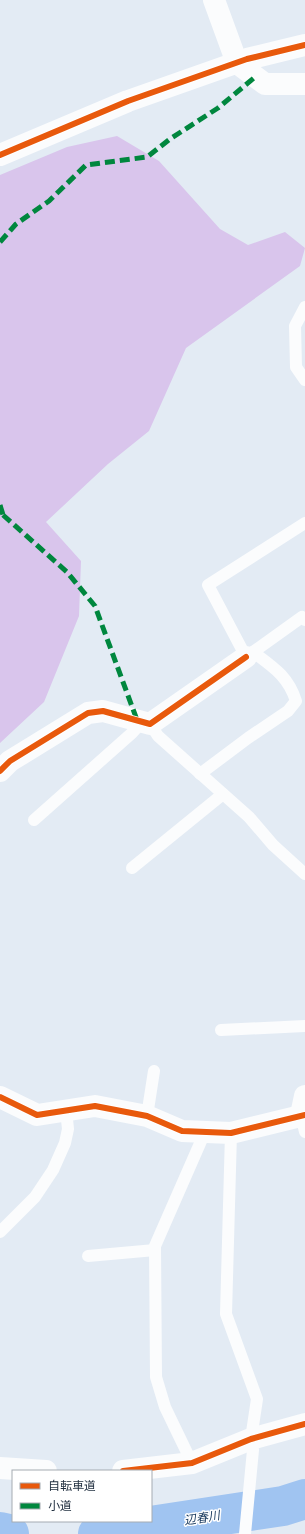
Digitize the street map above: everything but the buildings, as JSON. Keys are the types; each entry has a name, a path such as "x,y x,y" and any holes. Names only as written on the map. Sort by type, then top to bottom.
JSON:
{"street":[{"path":"214,0 237,63 265,84 305,84"},
{"path":"0,155 128,101 237,63 305,45"},
{"path":"0,771 10,761 88,713 103,711 146,723 250,655"},
{"path":"0,1097 37,1115 95,1106 147,1116 182,1131 231,1133 304,1115"},
{"path":"132,1470 192,1463 252,1444 305,1424"},
{"path":"0,1468 31,1470"}],"lane":[{"path":"305,306 295,326 296,367 305,380"},
{"path":"200,774 248,738 288,711 296,702 292,688 279,672 250,655 208,585 305,523"},
{"path":"250,655 302,617 305,620"},
{"path":"34,820 126,738 146,723 158,736 249,817 273,845 305,874"},
{"path":"132,868 223,794"},
{"path":"221,1030 305,1026"},
{"path":"147,1116 154,1071"},
{"path":"0,1232 35,1197 53,1170 68,1129 66,1110"},
{"path":"192,1463 165,1406 156,1376 155,1246 205,1132"},
{"path":"231,1133 226,1314 257,1399 245,1534"},
{"path":"88,1256 155,1250"}],"shaded area":[{"path":"117,136 159,161 220,229 248,245 285,232 305,248 300,266 186,348 149,431 108,464 46,522 81,561 79,616 44,702 0,743 0,175 67,147"}],"waterway":[{"name":"辺春川","path":"98,1534 283,1506 305,1499"},
{"name":"辺春川","path":"0,1532 9,1534"}],"marked path":[{"path":"0,242 16,224 49,201 86,165 147,157 170,139 218,108 255,77"},
{"path":"0,505 3,515 0,516"},
{"path":"3,515 67,572 95,606 137,720"}],"cycle path":[{"path":"0,155 128,101 247,59 305,45"},
{"path":"0,771 10,761 88,713 103,711 150,724 246,657"},
{"path":"0,1097 37,1115 95,1106 147,1116 182,1131 231,1133 305,1115"},
{"path":"132,1470 192,1463 251,1439 305,1424"}]}
